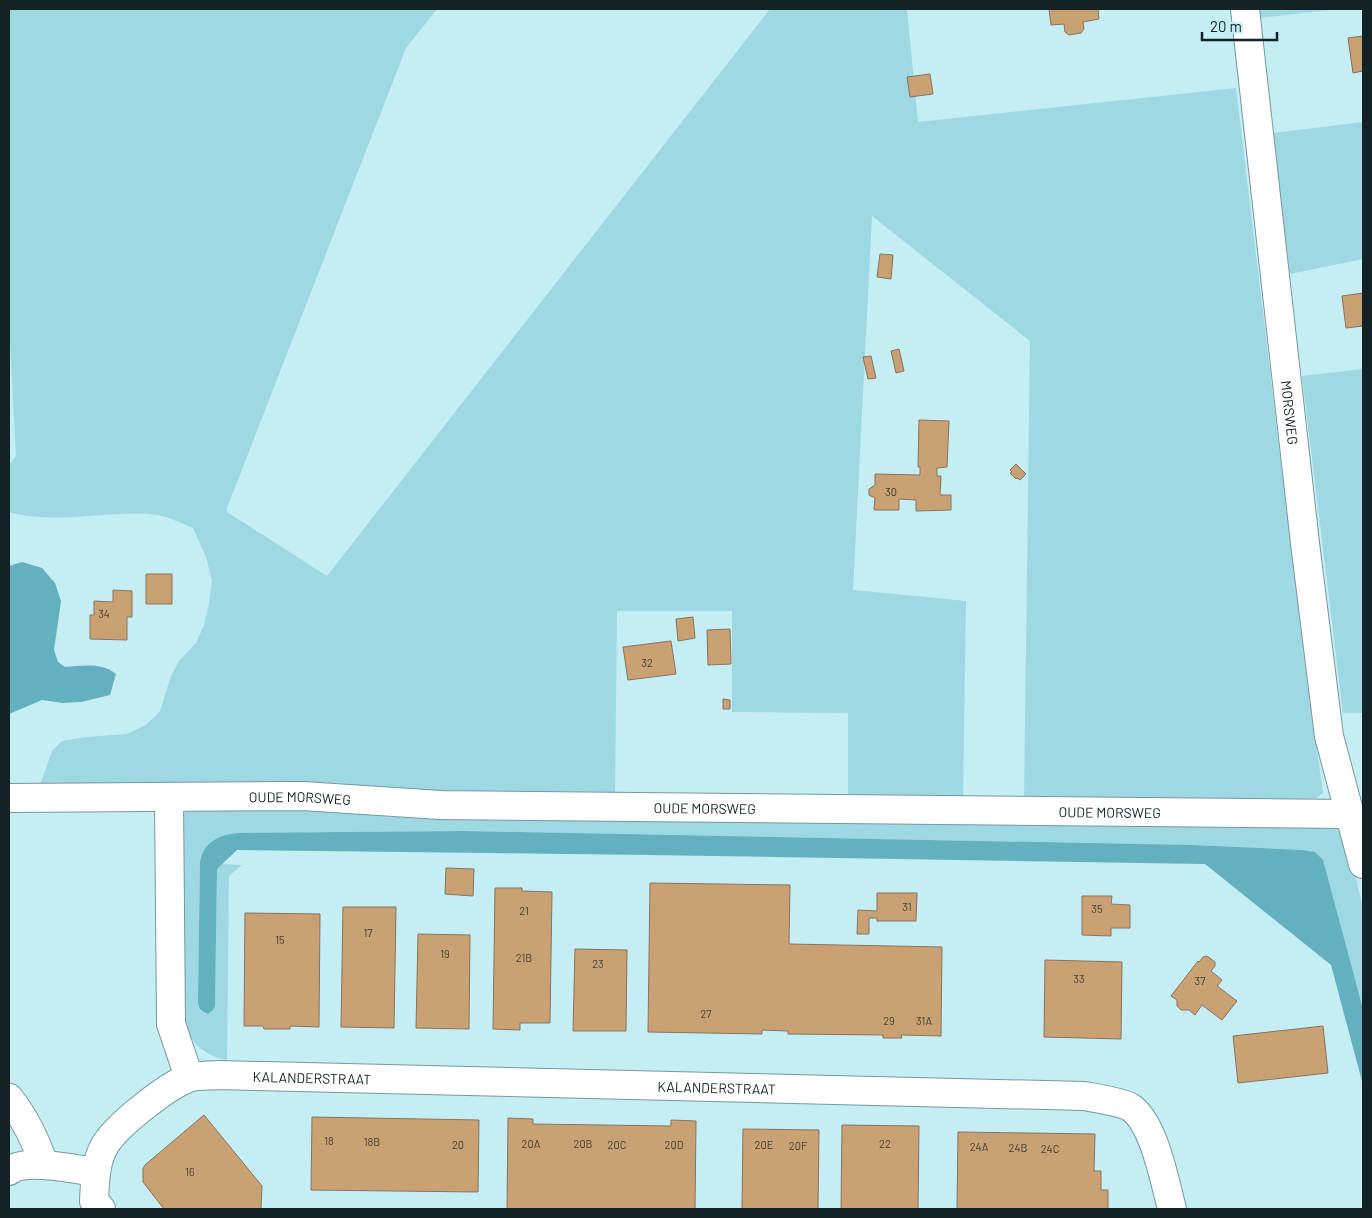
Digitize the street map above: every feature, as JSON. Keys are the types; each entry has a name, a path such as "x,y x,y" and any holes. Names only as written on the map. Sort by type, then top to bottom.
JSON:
{"street":[{"name":"MORSWEG","path":"1245,9 1305,543 1329,736 1349,814"},
{"name":"OUDE MORSWEG","path":"9,798 303,796 440,805 1349,814"},
{"path":"169,798 171,1024 189,1077"},
{"path":"1349,814 1363,864"},
{"name":"KALANDERSTRAAT","path":"101,1209 94,1201 95,1172 104,1146 119,1126 172,1086 189,1077 218,1075 1084,1096 1129,1107 1145,1122 1161,1167 1172,1209"},
{"path":"14,1104 37,1143 44,1165"},
{"path":"9,1171 14,1167 44,1165 95,1172"}],"shaded area":[{"path":"9,9 437,9 406,48 227,508 227,512 327,576 770,9 907,9 918,122 1236,88 1306,671 1323,793 1313,801 1024,800 1030,341 872,216 853,590 966,601 963,799 848,798 848,713 732,712 732,611 617,611 615,796 40,785 52,751 62,741 127,734 146,725 160,711 171,676 179,661 196,643 204,625 212,581 206,557 193,528 167,517 150,514 132,514 62,518 27,516 9,512 9,465 16,456 9,323"},
{"path":"1258,9 1338,9 1259,18"},
{"path":"1363,122 1363,259 1290,274 1273,133"},
{"path":"1363,369 1363,713 1343,713 1302,376"},
{"path":"22,562 42,568 55,583 61,601 54,650 58,662 65,667 98,666 110,670 116,674 110,695 81,702 63,703 42,700 9,714 9,566"},
{"path":"196,805 1335,827 1346,839 1363,907 1363,1009 1356,982 1302,850 1193,845 464,831 238,833 213,841 205,849 200,862 198,1006 201,1011 207,1014 215,1006 217,869 221,864 242,865 229,876 227,1060 213,1056 200,1048 183,1025 182,816 189,808"},
{"path":"464,831 1193,845 1315,852 1323,860 1363,1009 1363,1085 1331,965 1205,864 237,850 217,869 215,1006 208,1014 200,1009 198,1000 200,862 205,849 213,841 238,833"}],"building":[{"path":"1049,9 1098,9 1099,19 1083,22 1084,29 1081,33 1069,35 1065,32 1064,24 1051,25"},
{"path":"1363,36 1363,71 1353,73 1348,38"},
{"path":"930,74 933,94 910,97 907,77"},
{"path":"880,254 893,255 891,279 877,277"},
{"path":"1363,293 1363,326 1346,328 1342,296"},
{"path":"899,349 904,371 896,373 891,351"},
{"path":"871,356 876,378 868,379 863,357"},
{"path":"919,420 949,421 947,467 937,468 937,476 941,476 940,495 951,495 951,510 916,511 916,500 899,499 899,510 874,510 875,498 869,495 869,489 875,485 875,474 920,475 920,467 918,467"},
{"path":"1016,464 1026,474 1020,480 1010,473 1012,472 1010,470"},
{"path":"146,574 172,574 172,604 146,604"},
{"path":"113,590 132,591 132,617 127,617 127,640 90,639 90,615 94,615 94,601 113,602"},
{"path":"693,617 695,638 678,641 676,619"},
{"path":"730,629 731,664 708,665 707,630"},
{"path":"671,641 676,674 628,680 623,647"},
{"path":"723,699 730,700 730,709 723,709"},
{"path":"446,868 474,869 473,896 445,894"},
{"path":"650,883 790,885 789,944 942,947 941,1036 901,1035 902,1038 883,1038 883,1035 788,1034 788,1031 762,1030 762,1034 648,1032"},
{"path":"495,888 522,888 522,891 552,892 550,1023 520,1023 520,1030 493,1029"},
{"path":"877,893 917,893 916,921 877,921 877,918 869,918 869,934 857,934 858,910 877,911"},
{"path":"1082,896 1112,896 1111,904 1130,905 1130,928 1111,928 1111,936 1082,935"},
{"path":"343,907 396,907 394,1028 341,1027"},
{"path":"245,913 320,914 319,1027 290,1026 290,1029 264,1029 263,1026 244,1026"},
{"path":"418,934 470,935 469,1029 416,1028"},
{"path":"575,949 627,950 626,1031 573,1031"},
{"path":"1207,956 1215,962 1215,966 1211,971 1222,980 1217,986 1237,1001 1222,1020 1202,1005 1195,1015 1189,1010 1181,1010 1177,1006 1177,1000 1171,996 1198,961"},
{"path":"1045,960 1122,962 1121,1039 1044,1037"},
{"path":"1323,1026 1328,1073 1238,1083 1233,1036"},
{"path":"204,1115 262,1186 261,1209 164,1209 143,1182 143,1169 145,1165"},
{"path":"312,1117 479,1120 478,1192 311,1190"},
{"path":"508,1118 533,1119 533,1124 671,1126 671,1120 696,1121 695,1209 507,1209"},
{"path":"842,1125 919,1126 918,1209 841,1209"},
{"path":"743,1129 819,1130 818,1209 742,1209"},
{"path":"958,1132 1095,1134 1094,1171 1101,1171 1101,1190 1108,1190 1108,1209 957,1209"}]}
